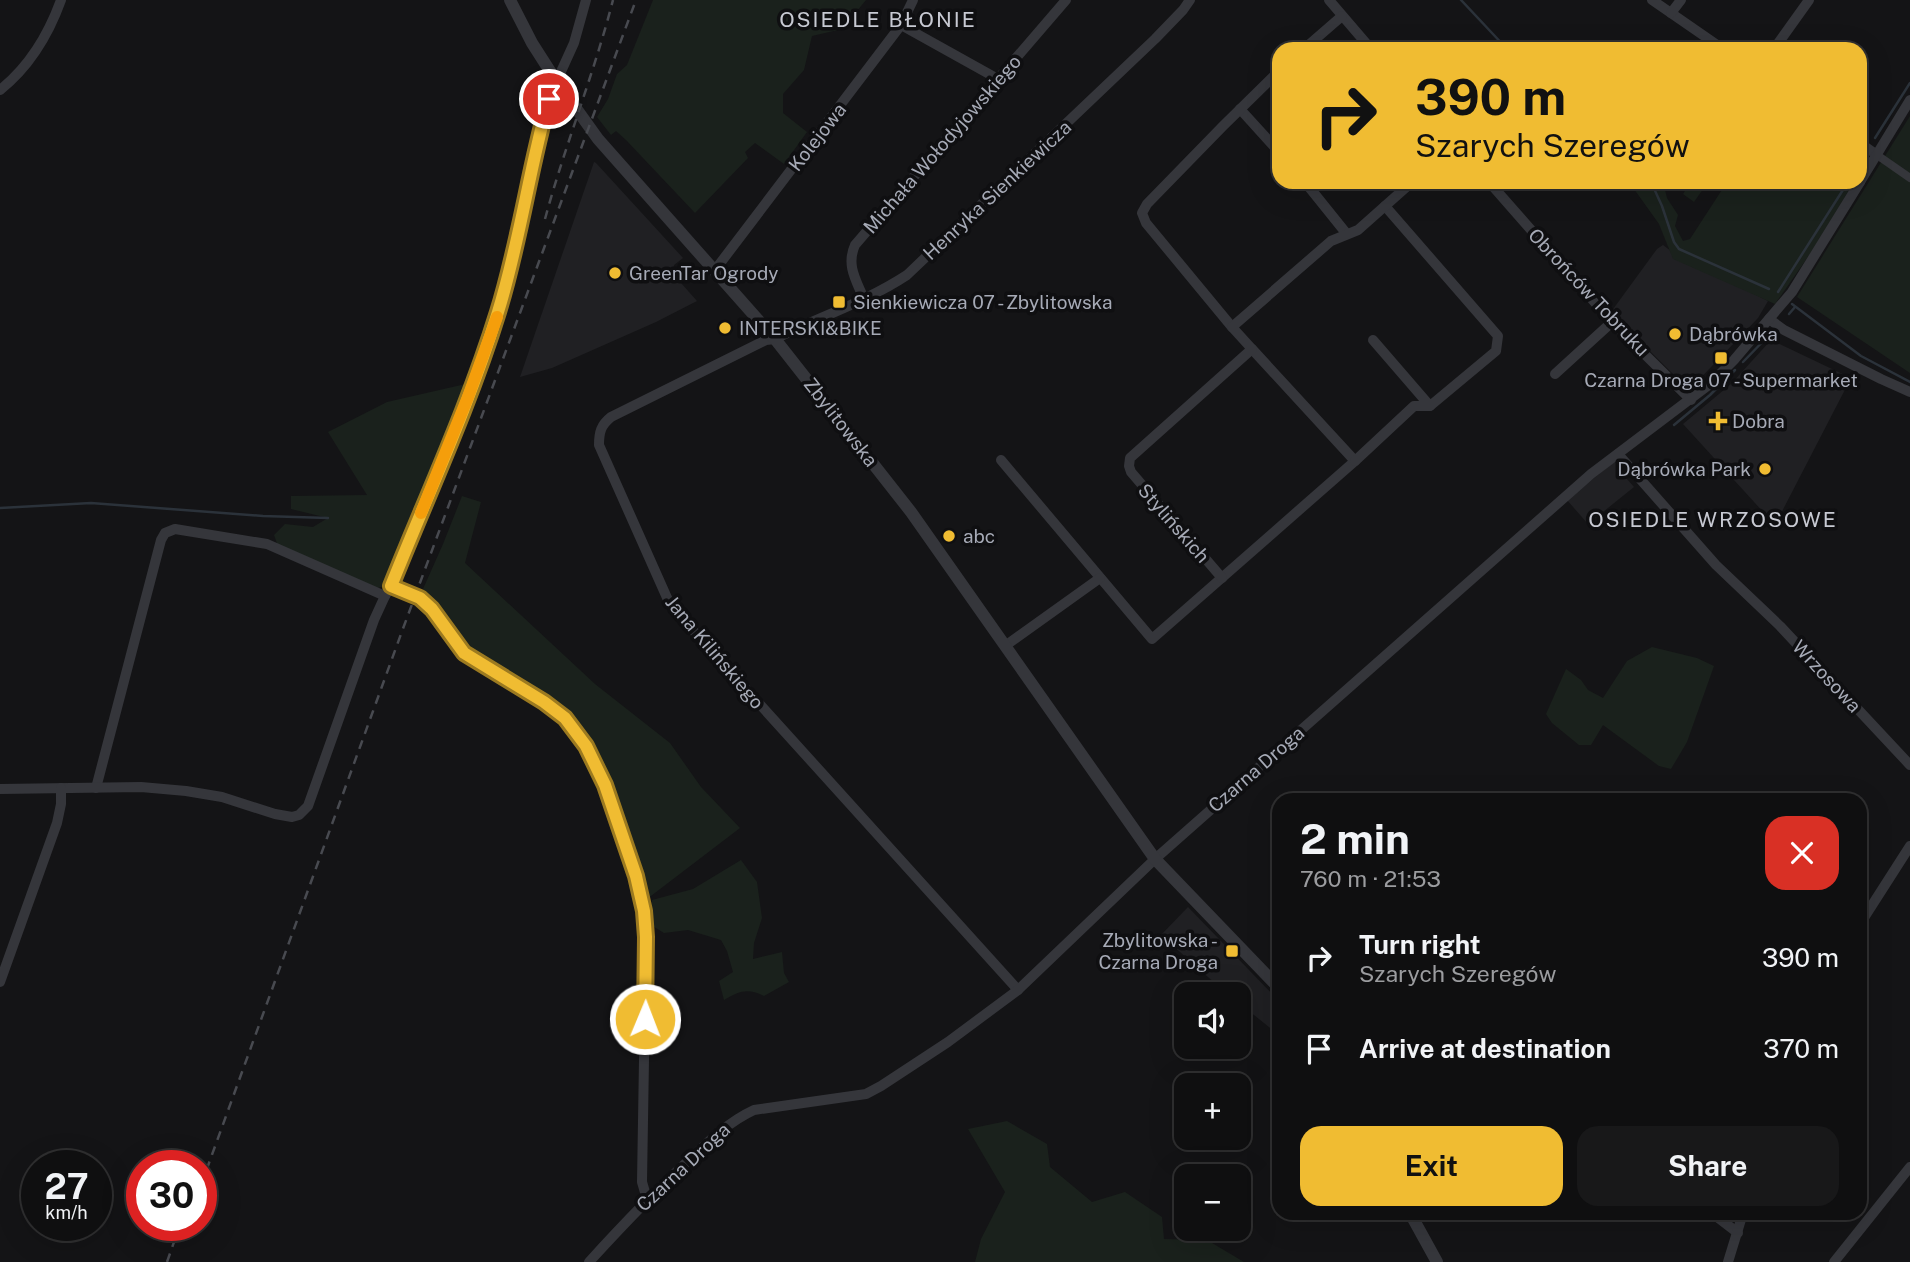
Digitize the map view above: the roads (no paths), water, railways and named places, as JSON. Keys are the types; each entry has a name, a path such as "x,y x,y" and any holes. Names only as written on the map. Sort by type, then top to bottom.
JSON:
{"street":[{"path":"0,90 29,62 40,47 61,0"},
{"name":"Zbylitowska","path":"510,0 532,43 598,139 775,339 911,512 1154,859 1272,981"},
{"path":"0,789 141,787 186,791 222,797 292,817 299,815 308,806 374,620 437,475 498,313 515,250 538,138 549,99 575,43 586,0"},
{"name":"Kolejowa","path":"715,270 901,25 913,0"},
{"name":"Michała Wołodyjowskiego","path":"864,299 851,268 850,255 855,245 1066,0"},
{"name":"Henryka Sienkiewicza","path":"775,339 889,287 907,275 1155,39 1189,0"},
{"path":"1329,0 1365,42"},
{"path":"1652,0 1713,42"},
{"path":"1671,13 1681,0"},
{"path":"1779,42 1809,0"},
{"path":"1312,42 1342,16"},
{"path":"901,25 998,79"},
{"path":"1272,78 1147,204 1142,213 1146,223 1232,327 1355,461"},
{"name":"Czarna Droga","path":"1867,171 1910,100"},
{"path":"1240,109 1272,144"},
{"path":"1867,148 1910,178"},
{"path":"1311,189 1346,233"},
{"path":"1232,327 1331,240 1358,230 1404,189"},
{"name":"Obrońców Tobruku","path":"1495,189 1612,322 1691,400"},
{"name":"Czarna Droga","path":"589,1262 647,1199 738,1117 754,1110 866,1094 948,1042 1018,990 1154,859 1591,474 1691,400 1719,375 1792,292 1856,189"},
{"path":"1001,460 1152,639 1414,406 1430,406 1496,351 1498,336 1385,206"},
{"path":"1769,319 1794,335 1910,392"},
{"path":"1555,374 1612,322"},
{"name":"Jana Kilińskiego","path":"775,339 766,340 611,417 599,432 599,445 668,600 1018,990"},
{"path":"1373,340 1430,406"},
{"name":"Stylińskich","path":"1222,578 1139,481 1129,466 1129,458 1252,349"},
{"name":"Wrzosowa","path":"1618,454 1716,565 1780,626 1910,765"},
{"path":"96,788 165,533 175,529 267,544 388,591 420,598 432,609 464,653 565,718 586,746 605,785 636,876 644,911 646,937 642,1182 647,1199"},
{"path":"1006,646 1100,578"},
{"path":"0,981 57,823 61,788"},
{"path":"1867,913 1910,846"},
{"path":"1834,1262 1910,1167"},
{"path":"1414,1220 1437,1262"},
{"path":"1721,1220 1738,1233"},
{"path":"1728,1262 1741,1220"}],"waterway":[{"path":"1461,0 1500,42"},
{"path":"1875,138 1910,83"},
{"path":"1654,189 1679,249 1769,289"},
{"path":"1778,292 1844,189"},
{"path":"1792,304 1861,356 1910,382"},
{"path":"1789,314 1795,307"},
{"path":"1743,362 1773,331"},
{"path":"1674,425 1735,370"},
{"path":"0,508 91,503 263,516 328,518"}],"railway":[{"path":"545,219 613,0"},
{"path":"214,1150 636,0"},
{"path":"167,1262 174,1241"}],"place":[{"name":"GreenTar Ogrody","path":"615,273"},
{"name":"Sienkiewicza 07 - Zbylitowska","path":"839,302"},
{"name":"INTERSKI&BIKE","path":"725,328"},
{"name":"Dąbrówka","path":"1675,334"},
{"name":"Czarna Droga 07 - Supermarket","path":"1721,358"},
{"name":"Dobra","path":"1718,421"},
{"name":"Dąbrówka Park","path":"1765,469"},
{"name":"abc","path":"949,536"},
{"name":"Zbylitowska - Czarna Droga","path":"1232,951"}],"district":[{"name":"OSIEDLE BŁONIE","path":"878,20"},
{"name":"OSIEDLE WRZOSOWE","path":"1713,520"}]}
